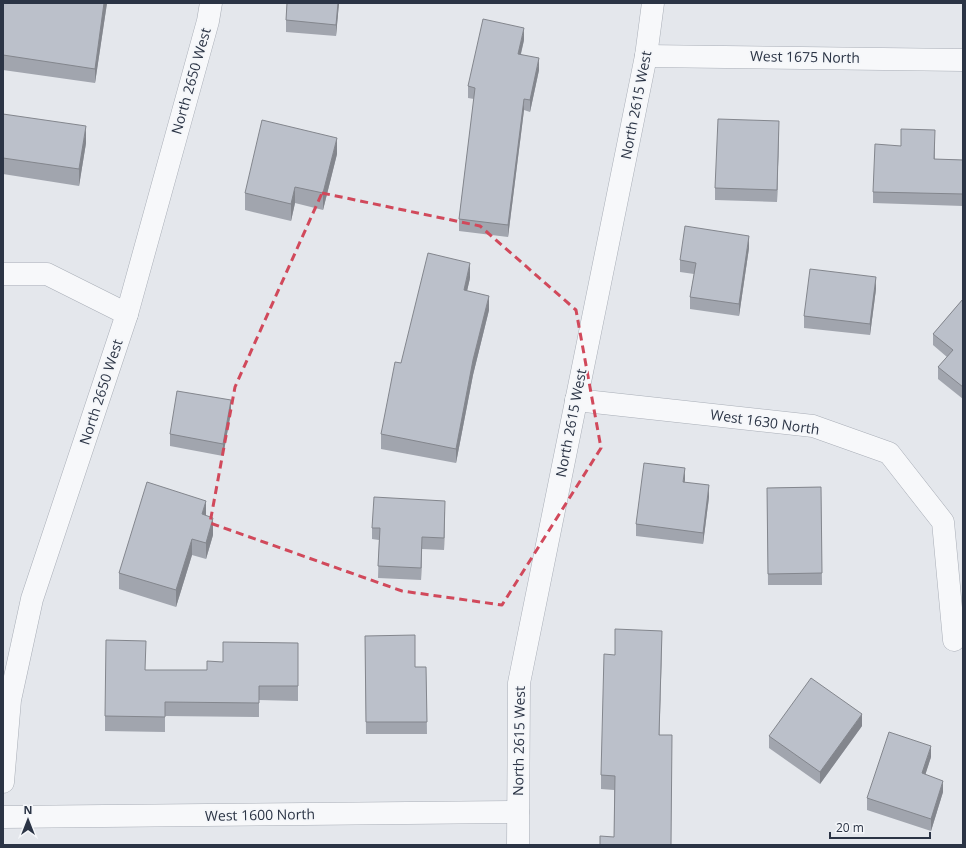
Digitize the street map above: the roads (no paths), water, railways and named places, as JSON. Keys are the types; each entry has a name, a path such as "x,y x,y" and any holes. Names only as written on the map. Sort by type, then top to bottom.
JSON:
{"street":[{"name":"North 2650 West","path":"3,782 10,700 32,599 126,314 208,21 211,3"},
{"name":"North 2615 West","path":"518,845 519,683 646,56 653,3"},
{"name":"West 1675 North","path":"646,56 963,60"},
{"path":"3,274 47,274 126,314"},
{"name":"West 1630 North","path":"576,400 813,426 889,453 943,522 954,640"},
{"name":"West 1600 North","path":"3,817 518,812"}]}
